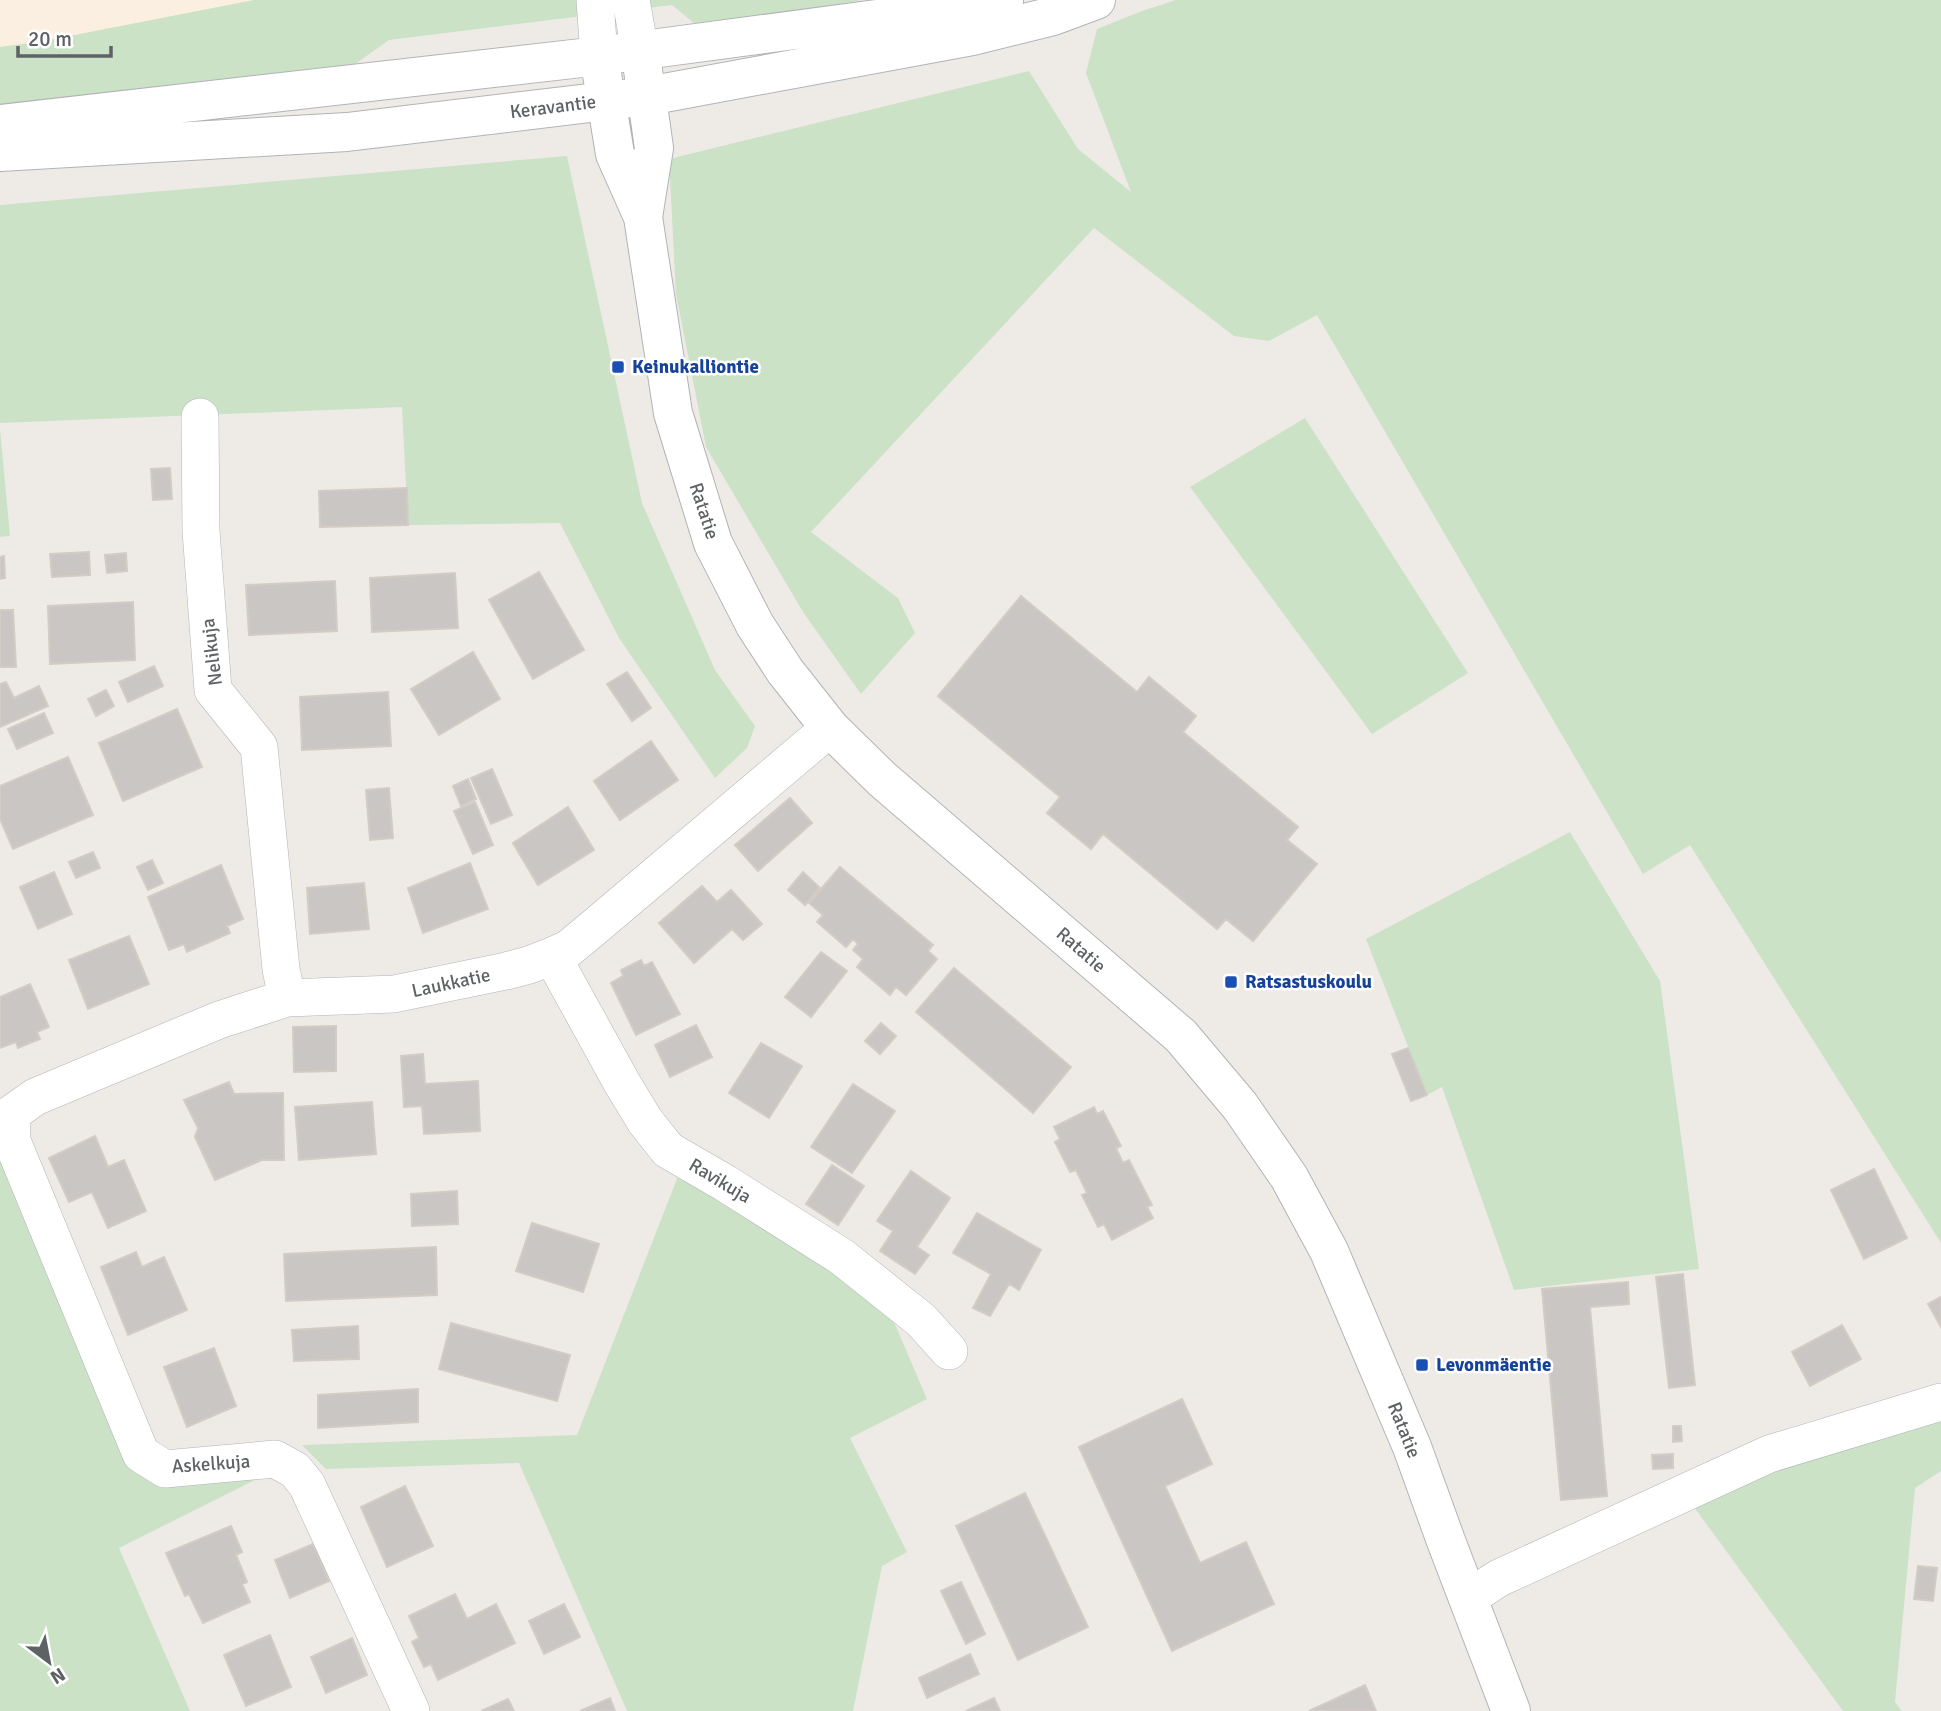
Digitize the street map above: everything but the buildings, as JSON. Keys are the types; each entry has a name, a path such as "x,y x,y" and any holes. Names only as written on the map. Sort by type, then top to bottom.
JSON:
{"main road":[{"path":"0,124 640,51 1004,0"},
{"name":"Keravantie","path":"0,152 347,132 648,96 972,36 1053,16 1096,0"},
{"name":"Ratatie","path":"640,51 654,148 643,217"},
{"name":"Ratatie","path":"599,56 615,154 643,217 673,413 713,543 755,625 785,671 830,728 882,779 1181,1036 1240,1106 1289,1177 1329,1251 1412,1447 1511,1711"}],"street":[{"path":"595,0 599,56"},
{"path":"631,0 640,51"},
{"name":"Nelikuja","path":"200,417 201,531 213,691 260,747 287,998"},
{"name":"Laukkatie","path":"11,1114 35,1097 219,1020 287,998 394,994 506,971 568,949 830,728"},
{"name":"Ravikuja","path":"552,956 622,1083 668,1150 842,1257 920,1320 948,1351"},
{"name":"Askelkuja","path":"11,1114 12,1142 141,1454 165,1469 275,1458 295,1470 307,1485 411,1711"},
{"path":"1468,1598 1499,1578 1769,1454 1941,1402"}],"shaded area":[{"path":"0,0 254,0 44,41 0,47"}],"green space":[{"path":"254,0 862,0 724,25 695,24 672,5 389,40 351,67 0,105 0,47 44,41"},
{"path":"1176,0 1941,0 1941,1243 1690,845 1643,874 1317,315 1269,341 1234,336 1094,228 811,532 898,598 915,633 861,694 803,612 706,447 676,294 669,159 1029,71 1078,149 1131,192 1086,73 1097,29"},
{"path":"567,156 642,503 715,670 755,726 747,748 715,778 619,638 560,523 408,525 402,407 0,423 0,205"},
{"path":"1305,418 1468,673 1372,734 1190,487"},
{"path":"0,429 10,536 0,537"},
{"path":"1570,832 1660,981 1699,1269 1514,1290 1442,1087 1427,1095 1366,939"},
{"path":"0,1133 146,1471 269,1473 119,1548 190,1711 0,1711"},
{"path":"680,1171 888,1308 927,1399 850,1438 907,1552 882,1566 853,1711 627,1711 519,1463 326,1469 302,1445 577,1435"},
{"path":"1941,1409 1941,1471 1915,1488 1895,1702 1902,1711 1843,1711 1694,1507 1774,1461"}],"place":[{"name":"Keinukalliontie","path":"618,367"},
{"name":"Ratsastuskoulu","path":"1231,982"},
{"name":"Levonmäentie","path":"1422,1365"}]}
